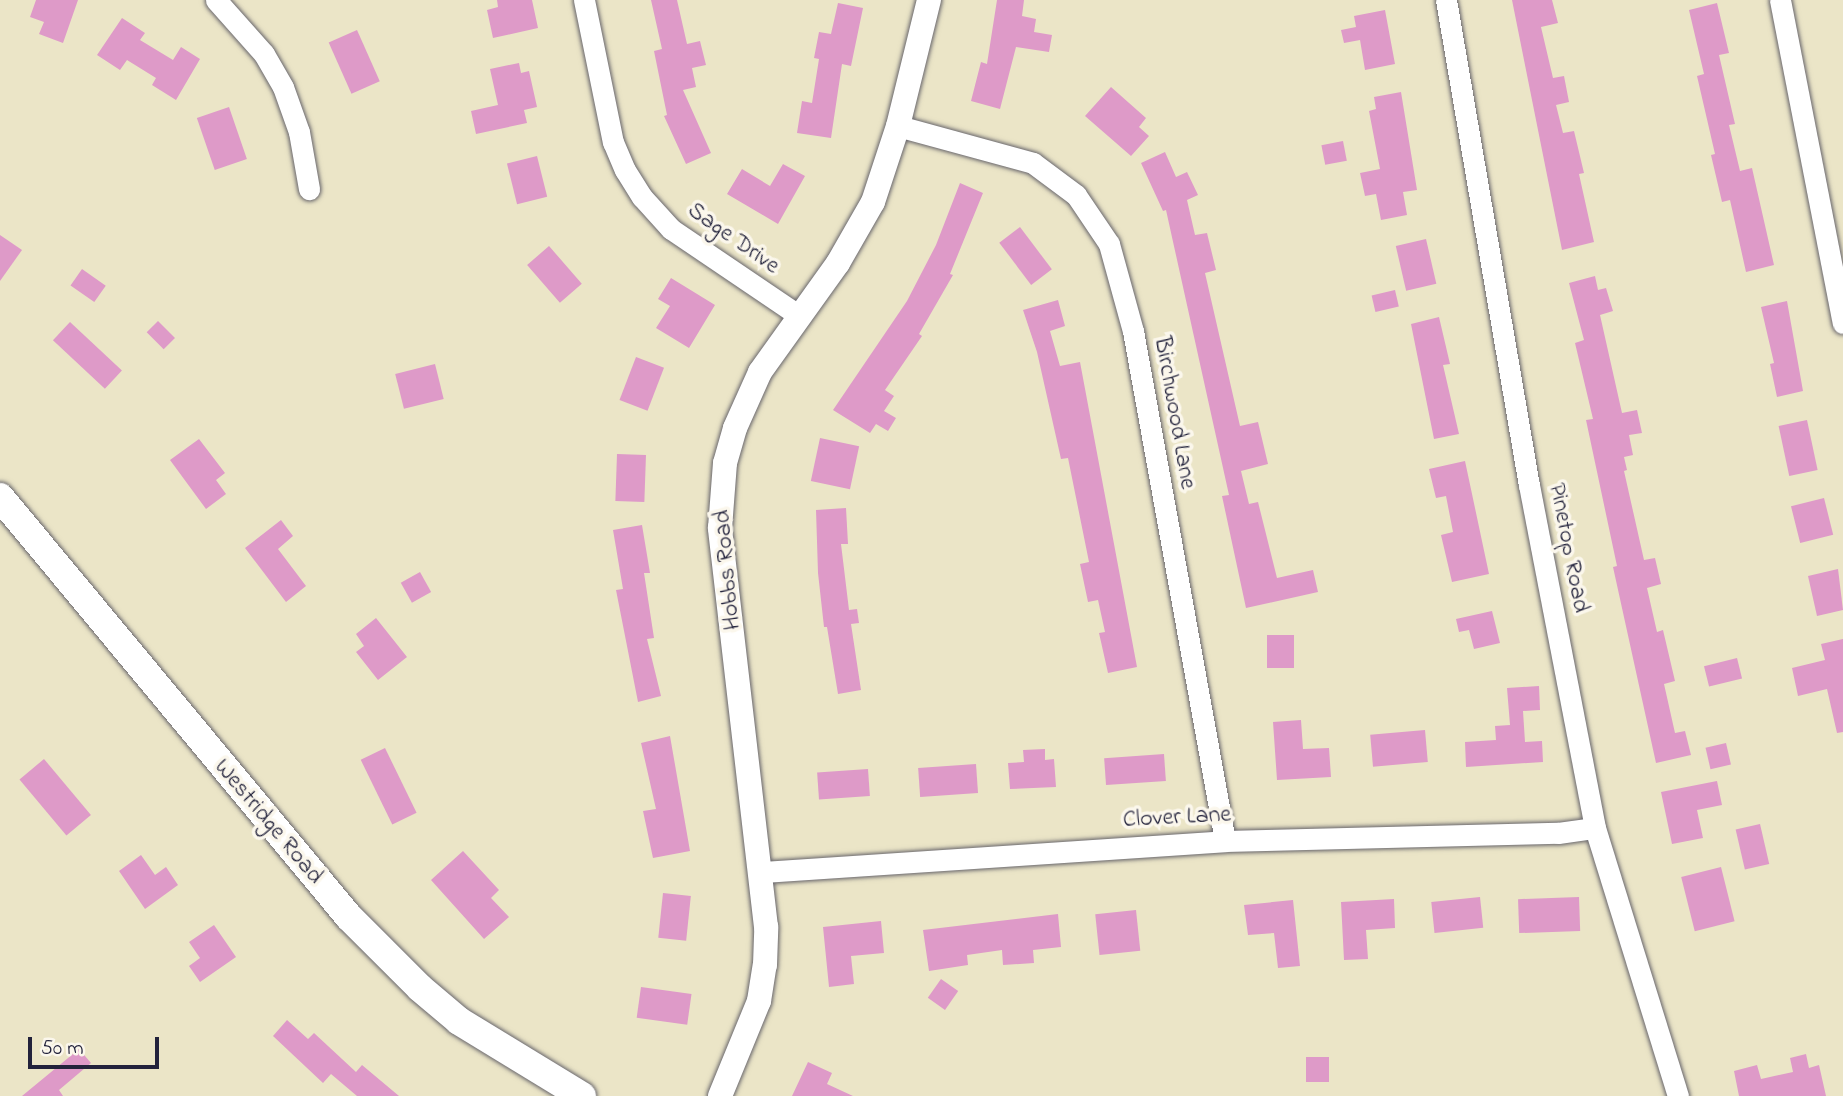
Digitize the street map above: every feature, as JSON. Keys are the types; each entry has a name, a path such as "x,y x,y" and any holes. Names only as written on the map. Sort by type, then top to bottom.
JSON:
{"main road":[{"name":"Westridge Road","path":"0,498 357,925 459,1021 582,1096"}],"street":[{"path":"216,0 264,54 283,87 299,132 309,189"},
{"name":"Sage Drive","path":"584,0 613,142 625,170 642,197 671,229 798,315"},
{"name":"Hobbs Road","path":"720,1096 759,1001 765,965 762,872 720,528 721,492 735,428 760,372 858,232 888,164 929,0"},
{"name":"Pinetop Road","path":"1446,0 1529,485 1595,828 1678,1096"},
{"path":"1780,0 1843,323"},
{"name":"Birchwood Lane","path":"898,126 1033,163 1076,195 1109,244 1132,331 1224,841"},
{"name":"Clover Lane","path":"762,872 1224,841 1558,833 1595,828"}],"building":[{"path":"36,0 78,0 63,43 39,34 44,22 30,17"},
{"path":"497,0 532,0 538,28 493,38 487,10 498,7"},
{"path":"651,0 677,0 687,44 700,41 706,65 692,68 696,87 683,90 711,153 686,164 664,116 667,115 654,51 662,49"},
{"path":"997,0 1024,0 1022,16 1036,19 1034,32 1052,35 1049,52 1016,47 1000,109 971,101 981,62 987,64"},
{"path":"1512,0 1552,0 1558,23 1541,27 1553,78 1564,76 1569,102 1556,105 1563,133 1574,131 1584,173 1579,174 1594,242 1562,250"},
{"path":"838,3 863,8 851,66 842,64 831,138 797,133 802,101 812,103 819,59 814,58 819,32 831,34"},
{"path":"1717,3 1729,53 1719,55 1735,124 1729,125 1740,171 1752,168 1774,265 1746,272 1730,200 1722,202 1711,155 1715,154 1697,76 1704,74 1689,10"},
{"path":"1385,10 1395,64 1365,70 1360,40 1344,43 1341,30 1356,27 1354,16"},
{"path":"122,18 145,33 140,40 173,60 181,47 200,59 176,100 152,85 156,78 127,60 120,70 97,55"},
{"path":"357,30 380,81 351,94 329,43"},
{"path":"519,63 521,73 529,71 537,107 524,110 527,123 476,134 471,111 498,105 490,69"},
{"path":"1111,87 1146,118 1139,127 1149,136 1131,156 1085,116"},
{"path":"1401,92 1417,190 1403,192 1407,215 1381,220 1376,194 1365,196 1360,173 1380,169 1369,111 1376,109 1374,97"},
{"path":"229,107 247,159 215,170 197,118"},
{"path":"1343,141 1347,161 1325,165 1321,145"},
{"path":"1165,152 1176,177 1187,172 1198,195 1187,200 1195,235 1207,233 1216,270 1205,273 1240,426 1258,422 1268,464 1241,471 1249,504 1258,502 1277,578 1313,570 1318,592 1246,608 1222,496 1229,495 1166,210 1163,211 1141,163"},
{"path":"537,156 547,197 517,204 507,163"},
{"path":"783,164 805,176 778,224 727,194 742,169 770,186"},
{"path":"960,183 983,193 950,274 953,275 919,334 922,336 885,390 894,396 884,411 896,418 888,431 876,424 870,433 833,410 907,301 936,245"},
{"path":"1020,227 1052,269 1031,285 999,243"},
{"path":"0,235 22,250 0,281"},
{"path":"1426,239 1436,284 1406,291 1396,246"},
{"path":"549,246 582,284 560,303 527,265"},
{"path":"82,269 106,286 94,302 71,285"},
{"path":"1595,276 1598,290 1606,288 1613,311 1600,315 1622,413 1637,410 1642,433 1629,435 1633,455 1624,457 1627,470 1624,471 1644,560 1655,558 1661,584 1647,588 1657,632 1663,630 1675,681 1664,684 1675,733 1685,731 1691,755 1656,763 1613,567 1617,566 1586,420 1593,419 1575,343 1584,340 1569,283"},
{"path":"671,278 715,305 689,348 656,328 670,306 658,299"},
{"path":"1395,290 1399,307 1375,312 1372,295"},
{"path":"1058,300 1065,326 1050,331 1060,366 1080,362 1137,667 1108,673 1099,633 1105,632 1098,600 1088,602 1080,564 1089,562 1068,458 1061,459 1037,352 1023,310"},
{"path":"1787,301 1803,391 1777,397 1770,364 1774,363 1761,307"},
{"path":"1439,317 1450,364 1443,365 1459,434 1434,439 1411,324"},
{"path":"158,321 175,338 164,349 147,332"},
{"path":"70,322 122,370 105,389 53,340"},
{"path":"636,357 664,368 648,411 620,400"},
{"path":"435,364 444,399 404,409 395,374"},
{"path":"1807,420 1818,470 1789,476 1779,426"},
{"path":"820,438 859,446 850,489 811,481"},
{"path":"199,439 225,473 216,480 226,494 206,509 170,460"},
{"path":"617,454 646,455 644,502 615,501"},
{"path":"1465,461 1489,574 1452,582 1441,535 1453,532 1446,496 1436,498 1429,469"},
{"path":"1824,498 1833,535 1800,543 1791,506"},
{"path":"846,508 848,544 841,544 849,610 857,609 859,623 851,624 861,690 838,694 827,627 824,627 818,573 816,510"},
{"path":"281,520 293,536 278,549 306,586 286,602 245,548"},
{"path":"642,525 650,573 644,573 654,638 647,639 661,696 638,702 616,590 623,589 613,530"},
{"path":"1838,569 1843,610 1817,616 1808,576"},
{"path":"420,572 431,592 412,603 401,583"},
{"path":"1492,611 1500,643 1474,649 1469,630 1459,632 1456,619"},
{"path":"376,618 407,657 378,680 356,652 364,646 356,634"},
{"path":"1267,635 1294,635 1294,668 1267,668"},
{"path":"1843,639 1843,732 1837,733 1827,689 1798,696 1792,668 1825,660 1821,644"},
{"path":"1737,658 1742,678 1709,687 1704,666"},
{"path":"1539,686 1540,710 1523,711 1525,742 1542,741 1543,762 1466,767 1465,742 1496,740 1495,726 1510,725 1507,688"},
{"path":"1301,720 1303,749 1329,748 1331,777 1277,780 1273,722"},
{"path":"1425,730 1428,762 1373,767 1370,735"},
{"path":"670,736 690,851 653,858 643,811 656,809 641,743"},
{"path":"1726,743 1731,764 1710,769 1706,748"},
{"path":"385,748 417,813 392,825 361,760"},
{"path":"1045,749 1045,760 1054,759 1056,787 1010,789 1008,763 1024,762 1023,750"},
{"path":"1164,754 1166,781 1106,785 1104,758"},
{"path":"44,759 91,815 66,835 19,780"},
{"path":"976,764 978,793 920,797 918,768"},
{"path":"868,769 870,796 819,799 817,773"},
{"path":"1717,781 1722,805 1697,810 1703,838 1672,844 1661,792"},
{"path":"1760,824 1769,864 1745,870 1736,830"},
{"path":"463,851 499,890 491,898 509,917 484,939 431,880"},
{"path":"141,855 155,875 166,867 178,885 145,909 119,871"},
{"path":"1721,867 1735,921 1695,931 1681,877"},
{"path":"663,893 691,896 686,941 658,938"},
{"path":"1480,897 1483,928 1435,933 1431,902"},
{"path":"1579,897 1580,931 1519,933 1518,899"},
{"path":"1394,899 1395,928 1366,930 1368,959 1344,960 1341,902"},
{"path":"1293,900 1300,966 1278,968 1274,933 1248,935 1244,905"},
{"path":"1136,910 1140,951 1100,955 1095,914"},
{"path":"1058,914 1061,947 1033,950 1034,963 1003,965 1002,950 967,955 968,965 929,971 923,930"},
{"path":"881,921 884,953 851,956 854,984 829,987 823,927"},
{"path":"214,925 236,957 200,982 189,966 200,958 189,942"},
{"path":"941,979 958,991 945,1010 928,998"},
{"path":"641,987 692,994 687,1025 637,1018"},
{"path":"287,1020 308,1039 314,1033 356,1072 362,1065 399,1096 357,1096 331,1074 323,1083 273,1036"},
{"path":"79,1049 91,1063 59,1090 63,1096 22,1096"},
{"path":"1806,1054 1809,1068 1819,1065 1826,1096 1739,1096 1734,1071 1757,1065 1761,1079 1793,1072 1790,1058"},
{"path":"1306,1057 1329,1057 1329,1082 1306,1082"},
{"path":"808,1062 832,1073 827,1084 853,1096 792,1096"}]}
